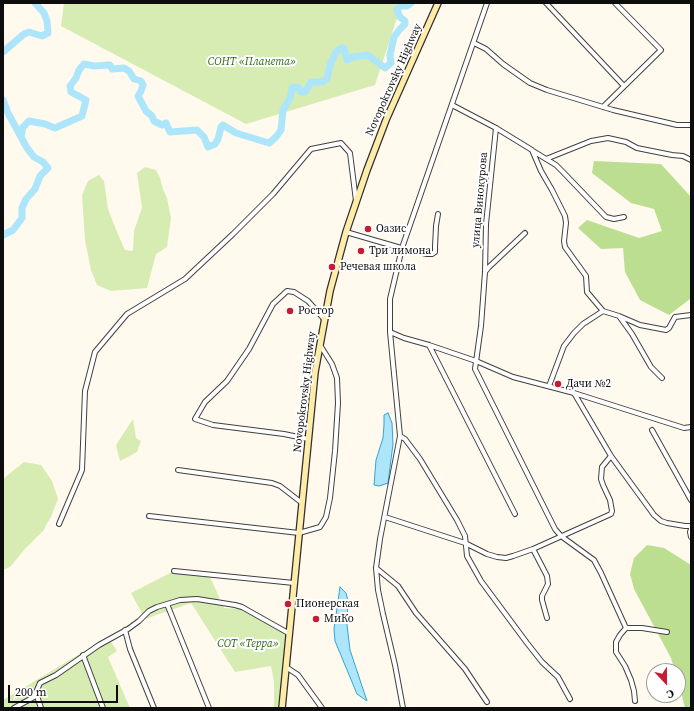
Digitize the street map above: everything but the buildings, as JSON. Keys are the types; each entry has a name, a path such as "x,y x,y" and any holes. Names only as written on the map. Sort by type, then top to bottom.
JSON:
{"main road":[{"name":"Novopokrovsky Highway","path":"282,708 315,372 335,269 366,170 386,120 438,3"}],"street":[{"path":"403,708 378,590 376,568 380,539 400,436 390,332 390,299 402,248 488,3"},
{"path":"546,3 624,86"},
{"path":"603,107 661,50 615,3"},
{"path":"474,43 486,49 503,64 530,83 562,95 603,107 677,125 691,125"},
{"path":"452,105 496,128 546,159 563,172 606,217 614,220 624,217"},
{"name":"улица Винокурова","path":"476,361 481,326 485,272 486,224 496,128"},
{"path":"546,159 591,141 608,138 626,142 637,148 683,156 691,160"},
{"path":"59,524 82,470 85,391 95,352 127,314 185,279 273,194 311,149 341,142 350,153 356,202"},
{"path":"532,150 541,171 565,216 565,247 586,276 587,292 604,311 640,325 666,330 669,328 675,317 691,316"},
{"path":"346,232 402,248 432,254 435,252 438,214"},
{"path":"485,272 489,266 524,233"},
{"path":"308,439 284,434 212,425 196,419 205,402 227,380 249,349 273,304 287,291 294,292 308,302 324,320"},
{"path":"550,386 564,346 583,324 604,311"},
{"path":"619,316 632,334 651,367 662,378"},
{"path":"390,332 404,338 476,361 503,373 574,393 691,431"},
{"path":"149,516 299,533 320,527 326,517 330,498 338,403 337,378 332,364 320,344"},
{"path":"429,345 515,514"},
{"path":"476,361 475,369 555,529 562,536 582,550 598,565 626,628"},
{"path":"574,393 611,456 654,514 661,521 691,526"},
{"path":"684,428 691,427"},
{"path":"652,430 691,500"},
{"path":"400,436 411,446 440,490 465,536 467,556 481,581 542,662 558,677 570,699"},
{"path":"385,516 465,543 487,554 506,558 533,549 611,514 612,511 610,500 602,485 601,479 602,468 611,456"},
{"path":"178,470 272,483 280,486 302,503"},
{"path":"691,529 691,537"},
{"path":"533,549 547,576 548,584 542,596 547,618"},
{"path":"376,568 398,586 416,613 465,669 487,702"},
{"path":"174,571 294,584"},
{"path":"14,708 31,699 36,693 36,689 40,683 56,675 83,655 139,622 149,611 157,606 180,600 197,599 235,605 242,607 290,634"},
{"path":"167,604 209,708"},
{"path":"635,701 631,680 625,666 616,652 616,642 626,628 642,628 667,632"},
{"path":"125,630 130,649 154,708"},
{"path":"83,655 103,708"},
{"path":"286,667 298,675 322,708"},
{"path":"36,693 41,708"}],"green space":[{"name":"СОНТ «Планета»","path":"64,3 402,3 375,85 246,124 61,26"},
{"path":"594,161 661,164 691,197 691,297 669,315 640,300 625,272 623,248 601,249 578,228 587,220 639,238 662,231 654,209 631,203 592,173"},
{"path":"145,167 156,170 167,198 171,218 167,247 156,254 147,288 111,291 97,285 91,270 85,240 82,195 88,181 99,175 104,181 108,209 125,250 133,251 134,231 142,208 137,173"},
{"path":"133,419 136,438 141,441 137,452 120,461 116,445"},
{"path":"24,462 41,465 52,481 58,499 44,530 10,567 3,570 3,479"},
{"path":"647,545 664,548 691,565 691,708 685,708 684,703 686,703 686,663 673,663 634,589 630,574 634,558"},
{"name":"СОТ «Терра»","path":"170,573 210,577 224,608 242,609 287,635 280,708 274,708 274,682 271,666 235,672 191,603 145,619 131,593"},
{"path":"108,637 117,651 108,657 130,708 3,708 3,700"}],"water":[{"path":"388,413 392,423 393,444 388,483 379,486 374,485 376,460 383,438 384,415"},
{"path":"340,587 346,593 348,601 347,625 350,650 367,701 357,694 335,641 334,629"}],"waterway":[{"path":"3,52 24,34 29,32 42,36 48,33 47,21 44,13 35,3"},
{"path":"21,136 23,127 29,121 45,124 55,128 82,116 86,100 71,92 70,86 84,64 94,66 110,65 112,69 124,68 129,71 134,79 141,81 143,85 138,96 146,111 152,116 154,121 162,125 166,123 170,132 197,130 204,137 208,147 215,144 223,125 236,133 269,143 281,130 283,110 290,98 292,88 299,88 301,92 305,92 311,82 322,82 327,79 330,65 336,52 341,48 344,48 347,60 353,57 368,55 385,68 391,63 390,55 394,37 405,24 405,21 400,17 397,10 400,6 407,6 411,3"},
{"path":"3,100 8,113 27,148 34,157 43,162 48,168 40,176 35,189 26,199 22,208 22,218 13,230 3,235"}],"place":[{"name":"Оазис","path":"368,229"},
{"name":"Три лимона","path":"361,251"},
{"name":"Речевая школа","path":"332,267"},
{"name":"Ростор","path":"290,311"},
{"name":"Дачи №2","path":"558,384"},
{"name":"Пионерская","path":"288,604"},
{"name":"МиКо","path":"316,619"}]}
